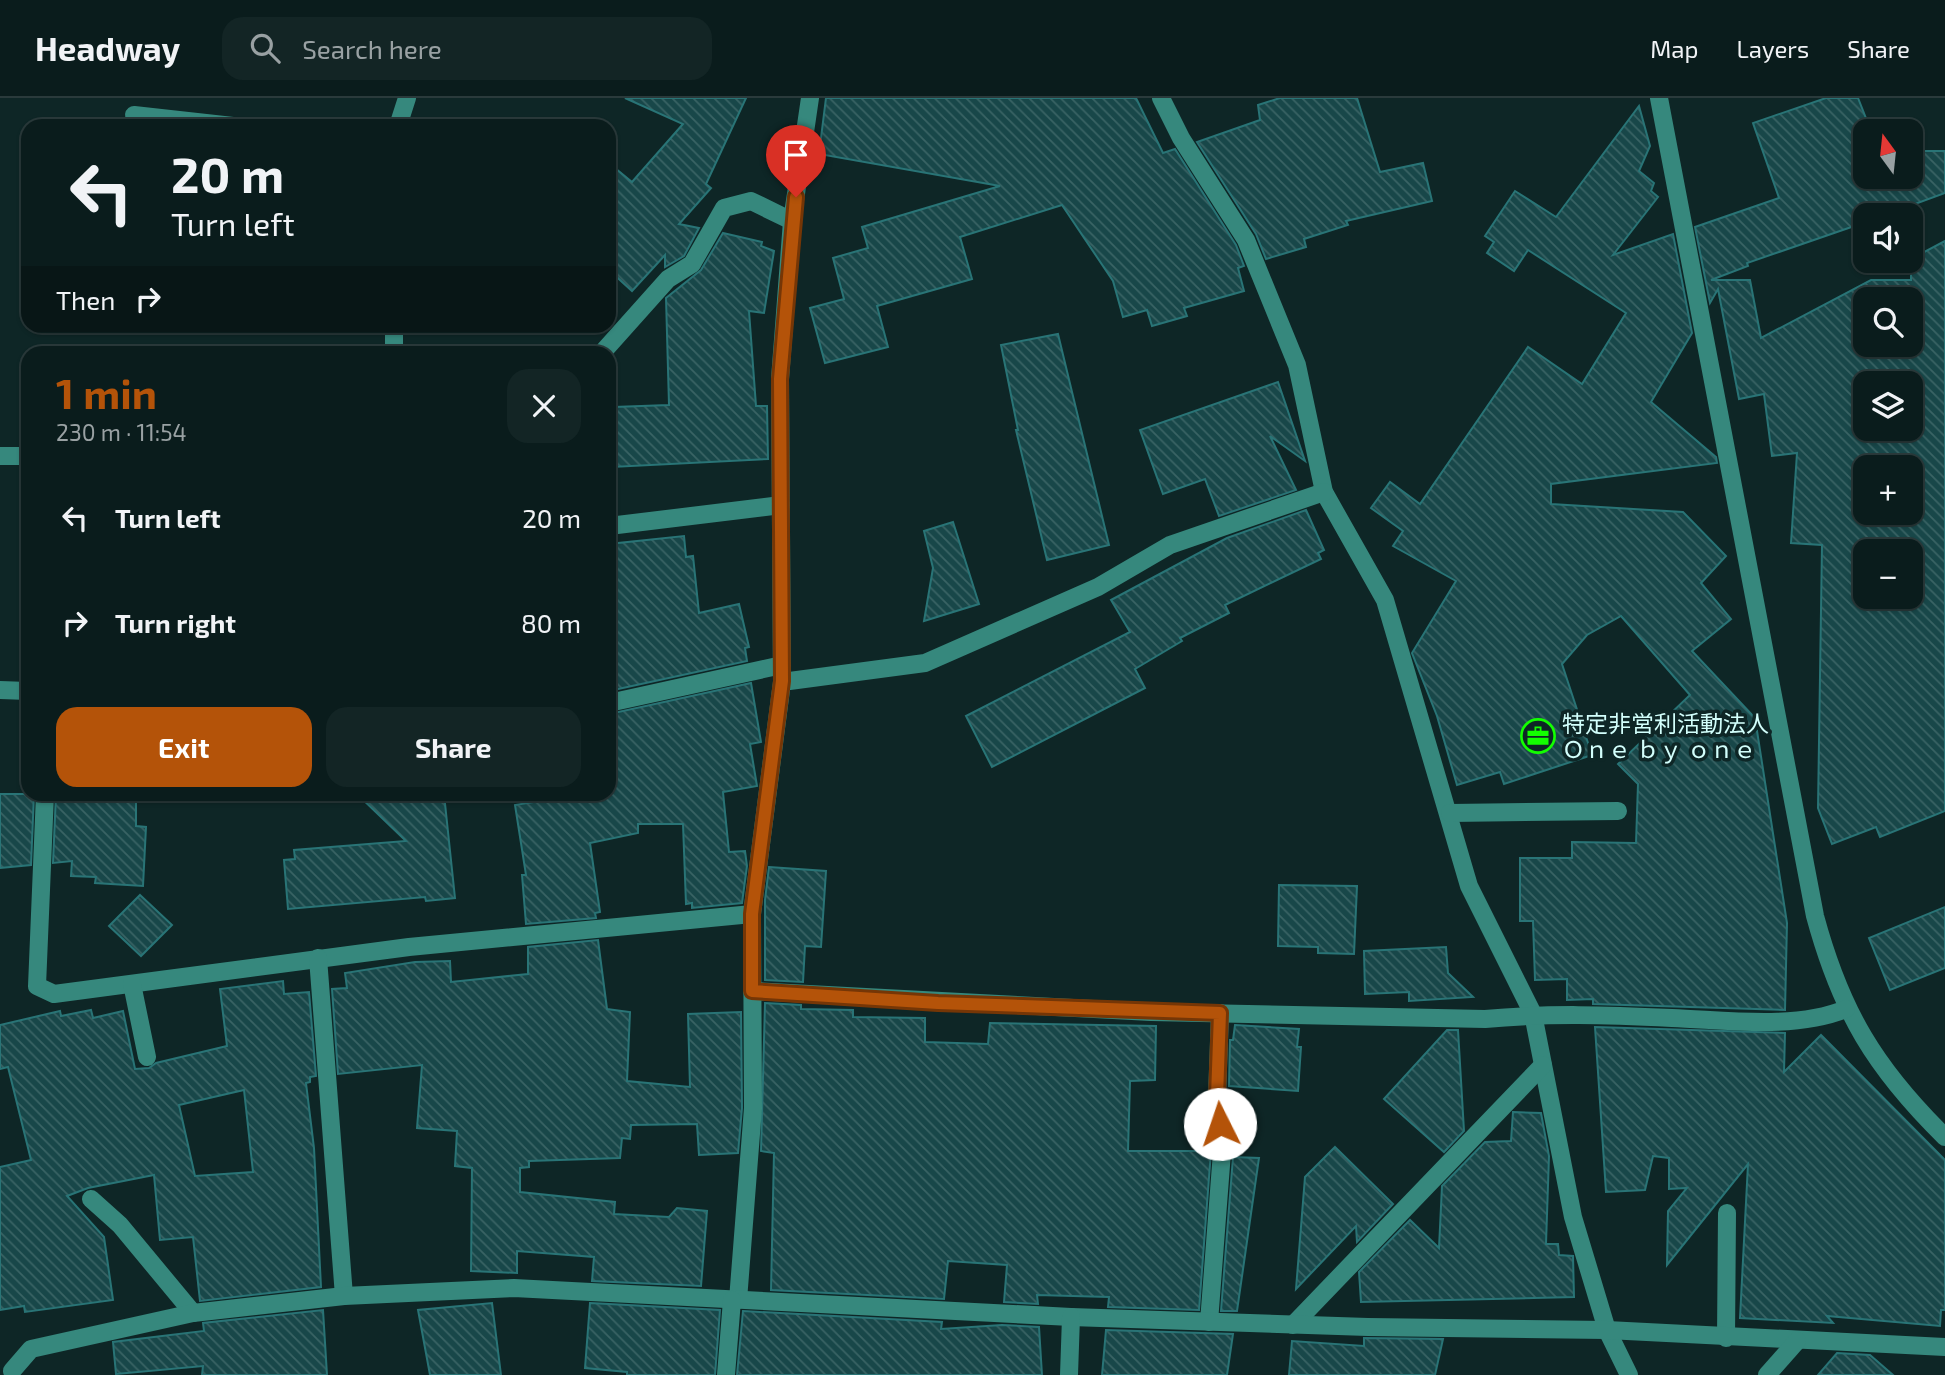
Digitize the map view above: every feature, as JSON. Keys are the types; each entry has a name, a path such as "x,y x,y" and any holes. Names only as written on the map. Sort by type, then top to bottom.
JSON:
{"street":[{"path":"400,119 407,98"},
{"path":"726,1375 753,1108 752,914 782,673 780,379 792,221 810,98"},
{"path":"1161,98 1181,138 1246,240 1297,365 1324,492 1385,600 1450,813 1469,886 1534,1014 1573,1217 1607,1331 1629,1375"},
{"path":"1659,98 1815,916 1826,958 1846,1009 1881,1066 1945,1137"},
{"path":"134,113 180,119"},
{"path":"608,346 667,279 692,264 724,208 751,201 792,221"},
{"path":"0,456 21,456"},
{"path":"616,702 782,673 925,663 1098,587 1170,545 1324,492"},
{"path":"616,525 781,505"},
{"path":"0,690 21,691"},
{"path":"45,801 37,986 54,994 318,958 752,914"},
{"path":"1450,813 1618,811"},
{"path":"318,958 344,1296"},
{"path":"132,984 147,1057"},
{"path":"752,991 938,1003 1485,1019 1534,1014 1747,1021 1826,1017 1846,1009"},
{"path":"1209,1322 1222,1152 1217,1097 1220,1013"},
{"path":"1293,1325 1543,1065"},
{"path":"91,1199 120,1225 193,1314"},
{"path":"1726,1338 1727,1213"},
{"path":"6,1370 31,1349 193,1314 344,1296 514,1288 1071,1317 1293,1325 1607,1331 1945,1347"},
{"path":"1069,1375 1071,1317"},
{"path":"1767,1375 1797,1341"},
{"path":"6,1370 31,1375"}],"building":[{"path":"625,98 746,98 706,184 711,188 679,224 699,228 684,256 665,267 665,255 632,291 616,276 616,169 632,182 683,124"},
{"path":"826,98 1136,98 1163,153 1175,149 1236,245 1244,266 1238,268 1244,291 1184,308 1187,316 1152,326 1147,310 1123,317 1113,281 1062,205 960,237 972,279 877,306 888,347 825,363 810,308 844,299 833,258 868,248 862,227 1000,186 819,154"},
{"path":"1280,98 1357,98 1380,172 1423,163 1432,201 1346,221 1348,225 1304,239 1306,247 1266,259 1256,234 1197,142 1260,120 1258,105"},
{"path":"1826,98 1858,98 1866,119 1853,119 1853,189 1923,189 1923,151 1945,151 1945,193 1918,203 1853,203 1853,226 1747,263 1748,266 1711,280 1750,280 1761,338 1853,289 1853,357 1923,357 1923,287 1858,287 1871,280 1911,280 1911,273 1923,273 1923,253 1945,241 1945,811 1880,837 1876,827 1832,844 1818,808 1822,545 1791,543 1797,453 1772,456 1764,394 1739,399 1718,289 1710,303 1695,227 1779,198 1753,123"},
{"path":"1639,106 1650,146 1639,171 1654,183 1651,191 1658,197 1613,255 1673,234 1692,333 1651,402 1716,457 1717,463 1551,484 1551,504 1683,512 1726,556 1701,583 1731,619 1692,651 1755,718 1787,923 1785,1010 1593,1004 1593,999 1567,1000 1567,979 1535,980 1533,921 1520,921 1520,858 1572,858 1572,842 1636,843 1638,784 1618,764 1690,695 1621,616 1587,635 1562,664 1592,755 1504,784 1500,772 1457,785 1437,716 1412,653 1456,581 1393,546 1403,531 1371,508 1390,482 1420,504 1528,347 1582,384 1626,313 1528,250 1514,271 1487,253 1494,242 1485,236 1515,191 1556,217"},
{"path":"723,233 762,242 761,246 774,251 764,313 749,311 756,406 767,406 768,459 616,467 616,407 669,405 666,298 701,270"},
{"path":"1058,334 1109,545 1047,560 1016,430 1001,345"},
{"path":"1278,382 1305,461 1270,436 1296,490 1219,516 1205,479 1163,494 1140,430"},
{"path":"1306,510 1324,550 1318,553 1321,559 1225,605 1229,613 1180,638 1182,641 1135,669 1145,688 992,767 966,716 1130,632 1111,600 1227,538"},
{"path":"953,522 979,604 924,621 933,568 924,531"},
{"path":"684,536 686,557 693,556 699,613 739,604 749,647 745,648 747,661 616,689 616,543"},
{"path":"751,683 761,742 750,744 757,786 723,792 729,852 745,851 747,866 742,903 692,908 692,903 686,904 683,824 638,824 638,833 590,843 600,912 595,913 596,918 526,924 522,875 526,875 515,805 540,801 616,801 616,712"},
{"path":"0,794 21,794 21,801 34,801 31,865 0,868"},
{"path":"56,801 136,801 136,826 146,827 143,886 95,883 96,877 71,876 72,861 53,863"},
{"path":"364,801 445,801 455,898 426,901 425,897 288,909 284,860 295,859 294,850 406,841"},
{"path":"769,867 826,871 821,947 805,946 803,982 765,980 765,900"},
{"path":"1279,885 1357,886 1354,954 1318,953 1318,947 1278,946"},
{"path":"140,895 172,925 141,956 109,926"},
{"path":"1945,907 1945,968 1890,990 1869,938"},
{"path":"598,940 607,1009 630,1012 627,1081 690,1087 688,1014 741,1012 742,1108 738,1153 699,1155 697,1124 631,1125 630,1139 622,1138 620,1158 529,1161 529,1167 520,1168 520,1192 615,1202 614,1214 669,1217 677,1208 707,1211 701,1286 592,1281 594,1257 517,1251 517,1273 471,1271 472,1168 455,1166 457,1131 417,1128 422,1065 338,1074 332,989 347,988 345,973 415,962 450,961 451,982 528,974 528,947"},
{"path":"1446,947 1448,973 1473,997 1409,1001 1409,992 1365,994 1364,951"},
{"path":"283,981 284,994 309,992 316,1076 310,1077 310,1082 306,1083 314,1148 321,1287 200,1301 193,1237 160,1240 154,1175 88,1188 67,1196 104,1237 113,1300 25,1312 24,1306 0,1310 0,1167 31,1160 8,1067 0,1069 0,1025 60,1011 61,1016 91,1010 93,1018 123,1011 135,1069 149,1068 156,1063 227,1046 220,989","holes":["244,1090 253,1172 195,1176 179,1105"]},
{"path":"765,1003 801,1005 801,1009 853,1010 853,1017 925,1018 925,1042 988,1044 990,1023 1156,1026 1155,1080 1130,1081 1128,1151 1211,1151 1199,1310 1108,1307 1109,1297 1037,1295 1038,1304 1004,1302 1007,1265 948,1261 944,1299 771,1290 774,1153 761,1151"},
{"path":"1235,1025 1299,1029 1297,1047 1301,1047 1298,1091 1229,1086 1230,1040 1233,1040"},
{"path":"1595,1027 1785,1033 1784,1072 1821,1035 1945,1160 1945,1310 1941,1310 1940,1326 1827,1316 1833,1323 1740,1318 1748,1164 1667,1265 1668,1211 1687,1188 1669,1189 1669,1158 1653,1156 1645,1190 1606,1192"},
{"path":"1447,1030 1458,1030 1464,1131 1444,1152 1384,1099"},
{"path":"1513,1112 1541,1113 1549,1156 1546,1244 1558,1244 1559,1255 1573,1256 1574,1297 1361,1302 1359,1272 1410,1220 1439,1248 1442,1186 1485,1142 1511,1141"},
{"path":"1335,1147 1393,1204 1357,1242 1356,1226 1296,1289 1305,1177"},
{"path":"1233,1157 1259,1158 1237,1311 1221,1311"},
{"path":"492,1303 501,1375 430,1375 418,1310"},
{"path":"590,1303 720,1310 715,1375 627,1375 627,1372 585,1368"},
{"path":"323,1310 327,1375 202,1375 203,1366 116,1374 113,1342 204,1331 203,1323"},
{"path":"743,1311 942,1322 941,1329 1002,1325 1039,1327 1042,1375 737,1375"},
{"path":"1106,1330 1233,1334 1227,1375 1102,1375"},
{"path":"1364,1338 1443,1339 1435,1375 1289,1375 1292,1341 1364,1346"},
{"path":"1837,1353 1870,1355 1893,1375 1818,1375"}],"place":[{"name":"特定非営利活動法人 Ｏｎｅ ｂｙ ｏｎｅ","path":"1538,736"}],"route":[{"path":"796,197 780,379 782,681 752,914 752,991 938,1003 1220,1013 1217,1097 1220,1124"}]}
